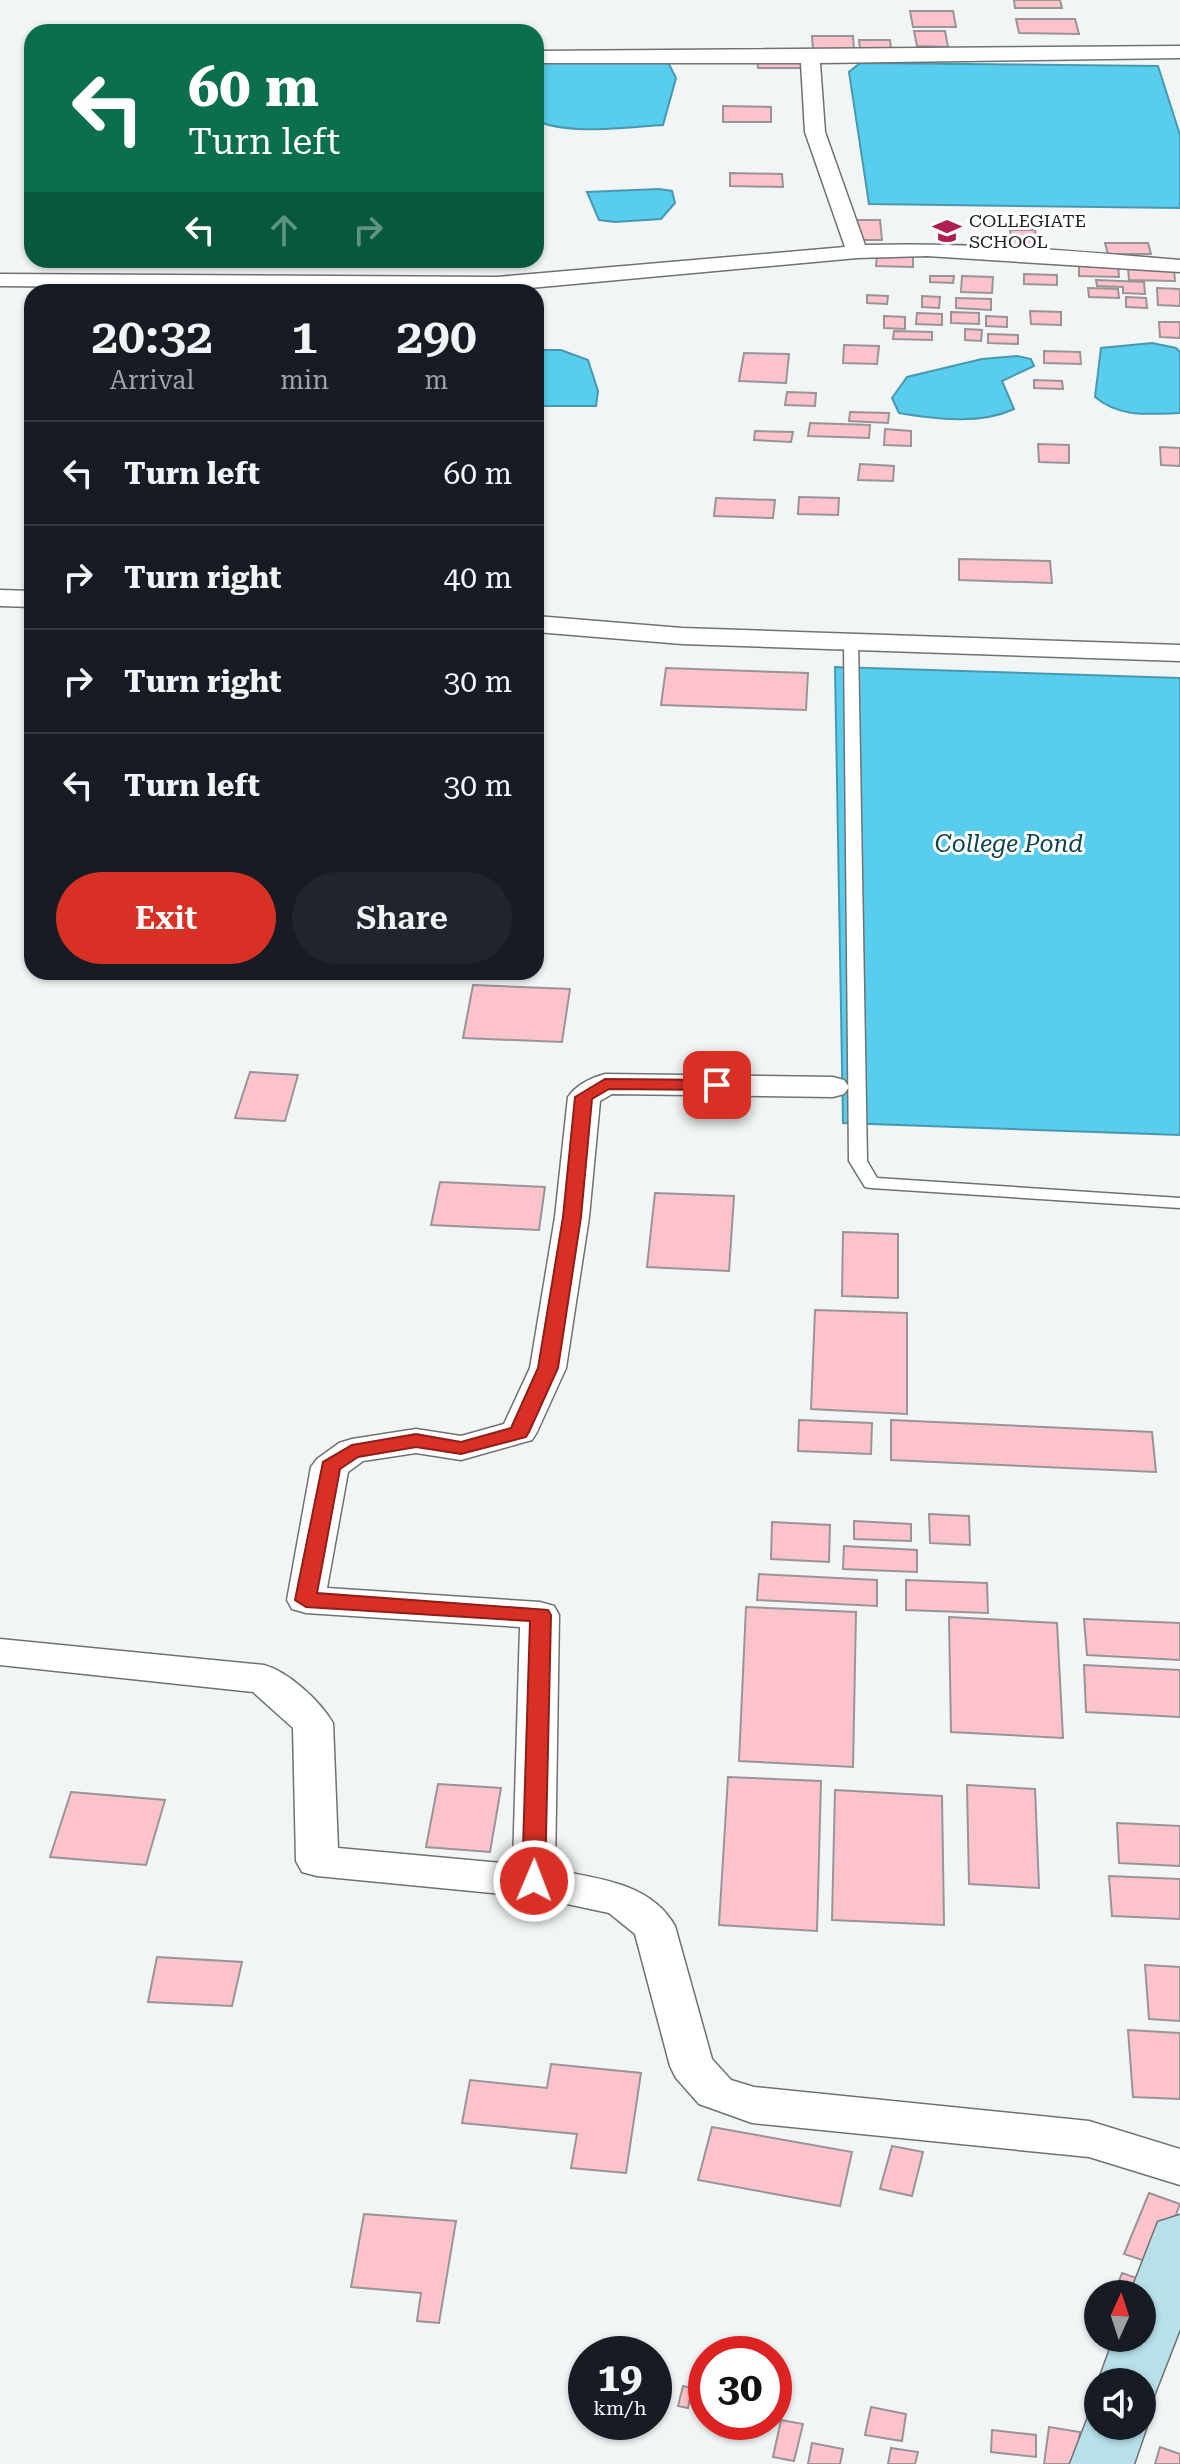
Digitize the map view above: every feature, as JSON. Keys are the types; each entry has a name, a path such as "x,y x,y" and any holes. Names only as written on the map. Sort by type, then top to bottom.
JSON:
{"main road":[{"path":"1135,2368 1180,2240"},
{"path":"1102,2464 1110,2440"}],"street":[{"path":"544,57 1180,52"},
{"path":"810,57 815,132 857,252"},
{"path":"0,280 497,284 857,252 927,250 1180,266"},
{"path":"0,598 24,599"},
{"path":"544,625 682,636 1180,653"},
{"path":"534,1881 540,1615 306,1600 330,1467 352,1451 416,1441 461,1448 519,1432 548,1368 572,1217 584,1097 605,1084 833,1087"},
{"path":"0,1652 264,1679 313,1723 317,1861 534,1881 622,1900 654,1926 692,2066 715,2092 752,2105 1089,2139 1180,2167"}],"lane":[{"path":"851,642 858,1161 871,1183 1180,1203"}],"water":[{"path":"544,62 668,62 676,78 663,125 581,129 544,123"},
{"path":"860,63 1158,66 1180,135 1180,208 869,204 849,72"},
{"path":"672,191 675,203 661,219 615,222 599,220 587,192"},
{"path":"1152,343 1176,348 1180,352 1180,413 1125,412 1095,397 1101,348"},
{"path":"544,350 561,350 588,360 598,391 596,406 544,406"},
{"path":"1017,356 1031,359 1034,366 1002,381 1014,409 1001,414 972,419 942,419 899,413 892,398 907,377 982,359"},
{"name":"College Pond","path":"835,667 1180,678 1180,1135 843,1123"}],"building":[{"path":"1014,0 1060,0 1062,8 1015,8"},
{"path":"910,11 953,11 956,27 913,27"},
{"path":"1016,19 1075,19 1079,34 1019,33"},
{"path":"914,31 945,31 948,47 917,46"},
{"path":"812,36 853,36 854,49 813,49"},
{"path":"859,40 890,40 891,49 860,49"},
{"path":"757,57 806,57 807,68 758,68"},
{"path":"723,106 771,107 771,122 723,122"},
{"path":"730,173 782,174 783,187 730,186"},
{"path":"853,220 880,220 882,240 854,240"},
{"path":"1010,230 1035,230 1038,245 1012,245"},
{"path":"1105,243 1148,243 1151,254 1108,254"},
{"path":"877,256 913,257 913,267 876,266"},
{"path":"1079,264 1118,265 1119,277 1079,276"},
{"path":"1128,268 1174,270 1175,281 1129,280"},
{"path":"1024,274 1057,275 1057,285 1024,284"},
{"path":"930,276 954,276 953,283 930,282"},
{"path":"962,276 993,277 992,293 961,292"},
{"path":"1096,280 1144,282 1145,294 1123,293 1123,287 1097,286"},
{"path":"1088,288 1118,289 1119,298 1089,297"},
{"path":"1157,288 1180,289 1180,306 1158,305"},
{"path":"867,295 888,296 887,304 867,303"},
{"path":"922,296 940,297 939,308 922,307"},
{"path":"1126,297 1146,298 1147,308 1126,307"},
{"path":"956,298 991,299 991,310 956,308"},
{"path":"1030,311 1061,312 1061,325 1031,324"},
{"path":"951,312 979,313 979,324 951,323"},
{"path":"917,313 942,314 942,325 916,324"},
{"path":"884,316 905,317 905,329 884,328"},
{"path":"986,316 1007,317 1007,327 986,326"},
{"path":"1159,322 1180,322 1180,338 1160,337"},
{"path":"965,329 982,330 981,341 965,340"},
{"path":"894,331 932,332 932,340 893,339"},
{"path":"988,334 1018,335 1018,344 988,343"},
{"path":"844,345 879,346 877,364 843,363"},
{"path":"1044,351 1080,352 1081,364 1044,363"},
{"path":"744,353 789,354 786,383 739,381"},
{"path":"1034,380 1062,381 1063,389 1034,388"},
{"path":"787,392 816,393 815,406 785,405"},
{"path":"850,412 889,413 888,423 849,421"},
{"path":"810,423 870,425 869,438 808,436"},
{"path":"885,429 911,431 911,446 884,445"},
{"path":"755,431 793,432 791,442 754,440"},
{"path":"1038,444 1069,445 1069,463 1039,462"},
{"path":"1160,447 1180,448 1180,466 1161,465"},
{"path":"860,464 894,466 893,481 858,480"},
{"path":"799,497 839,498 838,515 798,514"},
{"path":"716,498 775,500 773,518 714,516"},
{"path":"959,559 1050,561 1052,583 959,580"},
{"path":"666,668 808,673 806,710 661,705"},
{"path":"473,985 570,989 562,1042 463,1038"},
{"path":"250,1072 298,1075 285,1121 235,1118"},
{"path":"440,1182 545,1187 539,1230 431,1225"},
{"path":"655,1193 734,1196 729,1271 647,1267"},
{"path":"843,1232 898,1234 898,1298 842,1296"},
{"path":"815,1310 907,1313 907,1414 811,1409"},
{"path":"799,1420 872,1423 871,1454 798,1451"},
{"path":"891,1420 1152,1432 1156,1472 891,1460"},
{"path":"929,1514 969,1516 970,1545 930,1543"},
{"path":"854,1521 911,1524 911,1541 854,1539"},
{"path":"772,1522 830,1525 829,1562 771,1559"},
{"path":"844,1546 917,1550 917,1572 843,1569"},
{"path":"759,1574 877,1580 877,1606 757,1600"},
{"path":"906,1580 987,1583 988,1613 906,1610"},
{"path":"746,1607 856,1612 853,1767 739,1761"},
{"path":"949,1617 1057,1623 1063,1738 951,1732"},
{"path":"1084,1619 1180,1623 1180,1660 1087,1655"},
{"path":"1084,1665 1180,1670 1180,1717 1086,1712"},
{"path":"728,1777 821,1781 817,1931 719,1925"},
{"path":"438,1784 501,1788 490,1852 426,1847"},
{"path":"967,1785 1035,1789 1039,1888 969,1884"},
{"path":"835,1790 942,1796 944,1925 832,1920"},
{"path":"71,1792 165,1800 146,1865 50,1857"},
{"path":"1117,1823 1180,1826 1180,1866 1119,1863"},
{"path":"1109,1876 1180,1879 1180,1919 1112,1916"},
{"path":"157,1957 242,1962 232,2006 148,2002"},
{"path":"1145,1965 1180,1967 1180,2021 1149,2019"},
{"path":"1128,2030 1180,2033 1180,2099 1133,2097"},
{"path":"551,2064 641,2073 626,2173 571,2168 577,2134 462,2123 470,2080 547,2088"},
{"path":"712,2127 852,2152 840,2206 698,2180"},
{"path":"892,2146 923,2152 912,2196 880,2189"},
{"path":"1149,2193 1180,2204 1157,2265 1124,2254"},
{"path":"364,2214 456,2221 439,2323 417,2321 421,2293 351,2287"},
{"path":"1122,2273 1142,2280 1119,2280"},
{"path":"683,2386 688,2387 688,2408 678,2406"},
{"path":"871,2407 906,2414 902,2441 865,2435"},
{"path":"792,2422 803,2424 794,2461 773,2457 777,2440 792,2440"},
{"path":"1049,2427 1080,2432 1075,2464 1044,2464"},
{"path":"992,2430 1036,2435 1036,2457 991,2452"},
{"path":"812,2443 843,2449 840,2464 808,2464"},
{"path":"1160,2447 1180,2454 1180,2464 1155,2464"},
{"path":"891,2448 918,2452 915,2464 888,2464"}],"place":[{"name":"COLLEGIATE SCHOOL","path":"947,231"}],"route":[{"path":"534,1881 540,1615 306,1600 330,1467 352,1451 416,1441 461,1448 519,1432 548,1368 572,1217 584,1097 605,1084 717,1085"}]}
